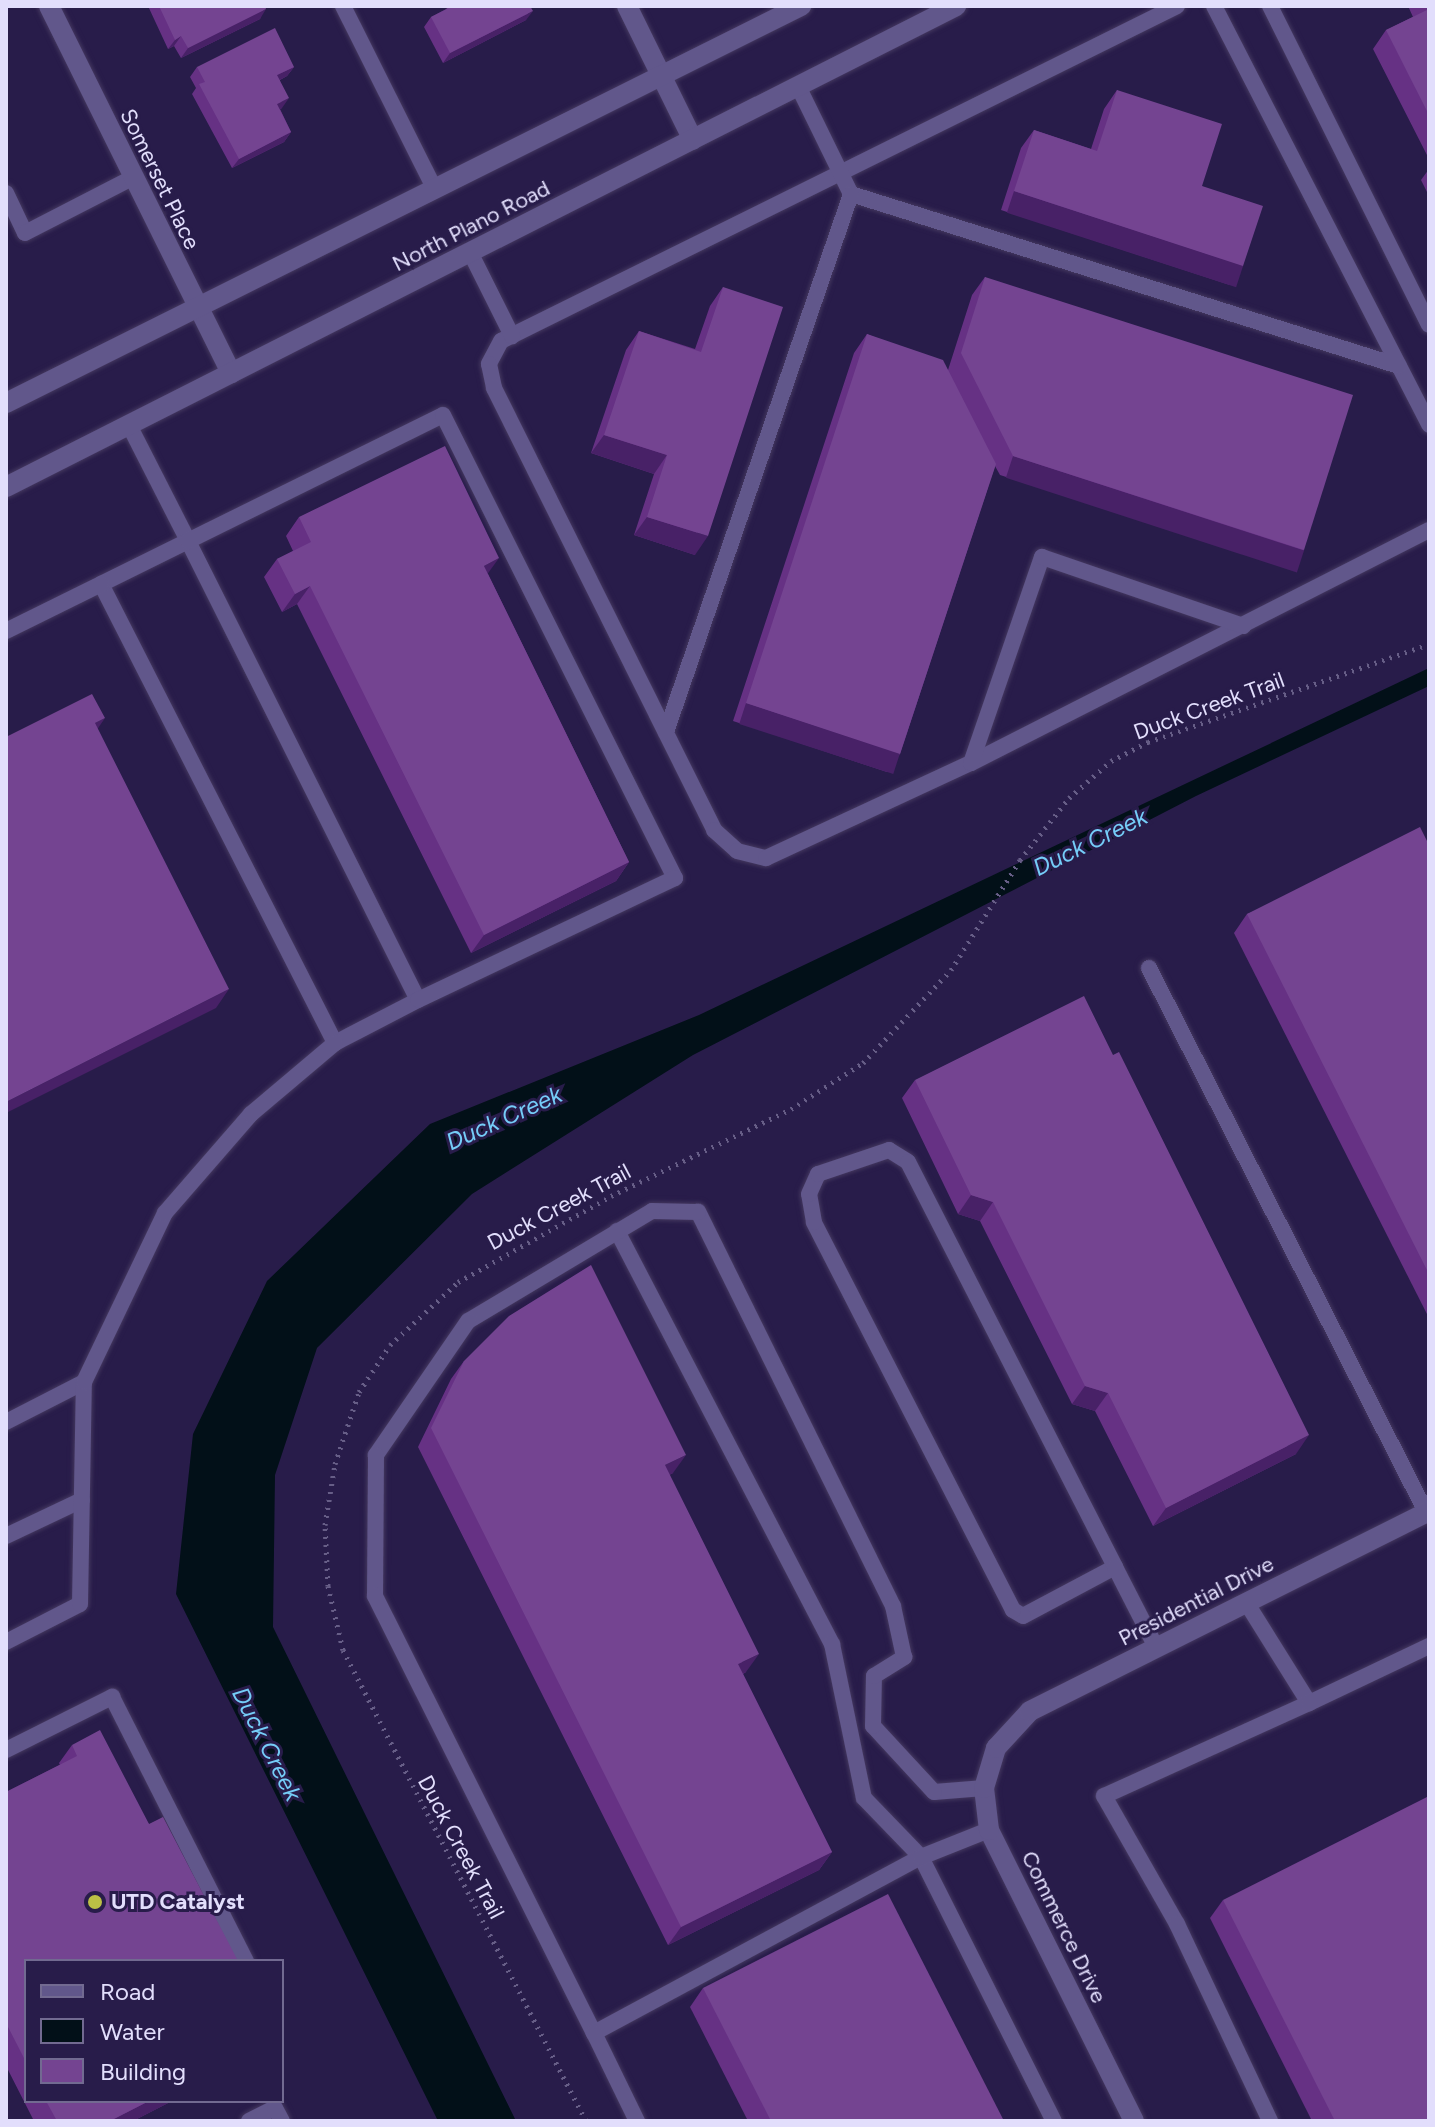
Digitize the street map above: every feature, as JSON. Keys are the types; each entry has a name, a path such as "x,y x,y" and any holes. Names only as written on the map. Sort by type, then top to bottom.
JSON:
{"main road":[{"name":"Somerset Place","path":"49,6 231,373"},
{"path":"627,6 693,140"},
{"path":"6,403 801,6"},
{"name":"North Plano Road","path":"6,487 956,6"},
{"name":"Presidential Drive","path":"996,1748 1030,1711 1428,1511"},
{"name":"Commerce Drive","path":"996,1748 984,1788 989,1830 1134,2121"}],"lane":[{"path":"343,6 434,188"},
{"path":"1177,6 512,336 493,351 489,364 494,388 714,830 737,851 766,858 971,763 1429,530"},
{"path":"1214,6 1429,425"},
{"path":"1270,6 1429,325"},
{"path":"666,732 851,194 798,86"},
{"path":"6,193 25,233 132,178"},
{"path":"851,194 1399,366"},
{"path":"471,254 512,336"},
{"path":"6,631 443,415 675,878 418,1000 335,1043 251,1114 165,1213 84,1382 80,1604 6,1642"},
{"path":"129,425 418,1000"},
{"path":"971,763 1042,557 1243,626"},
{"path":"101,584 335,1043"},
{"path":"1149,968 1428,1511"},
{"path":"1115,1567 1023,1616 1013,1610 814,1222 809,1194 818,1174 889,1150 908,1162 1156,1647"},
{"path":"637,2121 375,1596 376,1455 468,1321 652,1211 698,1212 893,1606 904,1657 874,1676 873,1726 934,1792 984,1788"},
{"path":"617,1231 832,1644 864,1798 921,1857 1054,2121"},
{"path":"6,1422 84,1382"},
{"path":"6,1536 82,1500"},
{"path":"1246,1602 1309,1703"},
{"path":"1270,2121 1177,1924 1104,1796 1429,1646"},
{"path":"6,1750 112,1697 245,1959"},
{"path":"851,1733 873,1726"},
{"path":"594,2033 921,1857 989,1830"},
{"path":"249,2121 277,2110"}],"path":[{"name":"Duck Creek Trail","path":"586,2121 343,1650 328,1586 325,1525 335,1464 359,1392 420,1313 511,1250 830,1087 915,1012 981,926 1020,860 1069,798 1111,761 1136,748 1429,644"}],"water":[{"name":"Duck Creek","path":"1429,668 1429,686 1196,796 693,1055 472,1194 317,1348 275,1475 273,1627 516,2121 438,2121 176,1594 193,1434 267,1281 430,1124 699,1015"}],"building":[{"path":"159,6 265,6 266,9 188,48 181,36 175,40"},
{"path":"452,6 530,6 533,11 450,53 431,17"},
{"path":"1429,9 1429,115 1386,30"},
{"path":"275,28 294,67 277,75 289,98 277,104 291,132 239,159 199,84 205,82 197,67"},
{"path":"1117,90 1222,124 1202,186 1263,206 1243,266 1014,191 1034,130 1097,151"},
{"path":"985,277 1353,395 1304,550 1013,456 961,353"},
{"path":"723,287 783,307 708,536 647,517 667,455 604,435 639,331 701,352"},
{"path":"867,334 943,360 996,464 900,754 746,703"},
{"path":"445,446 499,558 484,566 629,862 484,935 310,586 295,594 277,559 311,542 299,517"},
{"path":"92,694 105,718 95,723 229,989 6,1102 6,737"},
{"path":"1420,827 1429,845 1429,1274 1247,914"},
{"path":"1084,996 1113,1055 1119,1052 1309,1435 1166,1508 1108,1393 1085,1386 993,1202 971,1195 915,1080"},
{"path":"591,1265 686,1455 665,1465 759,1654 738,1664 832,1852 681,1927 431,1428 464,1361 509,1316"},
{"name":"UTD Catalyst","path":"100,1730 149,1824 163,1817 237,1959 24,1959 24,2058 6,2023 6,1792 77,1756 72,1745"},
{"path":"1429,1796 1429,2121 1335,2121 1223,1900"},
{"path":"888,1894 1004,2121 771,2121 703,1988"},
{"path":"47,2103 145,2103 110,2121 57,2121"}],"place":[{"name":"UTD Catalyst","path":"95,1902"}]}
